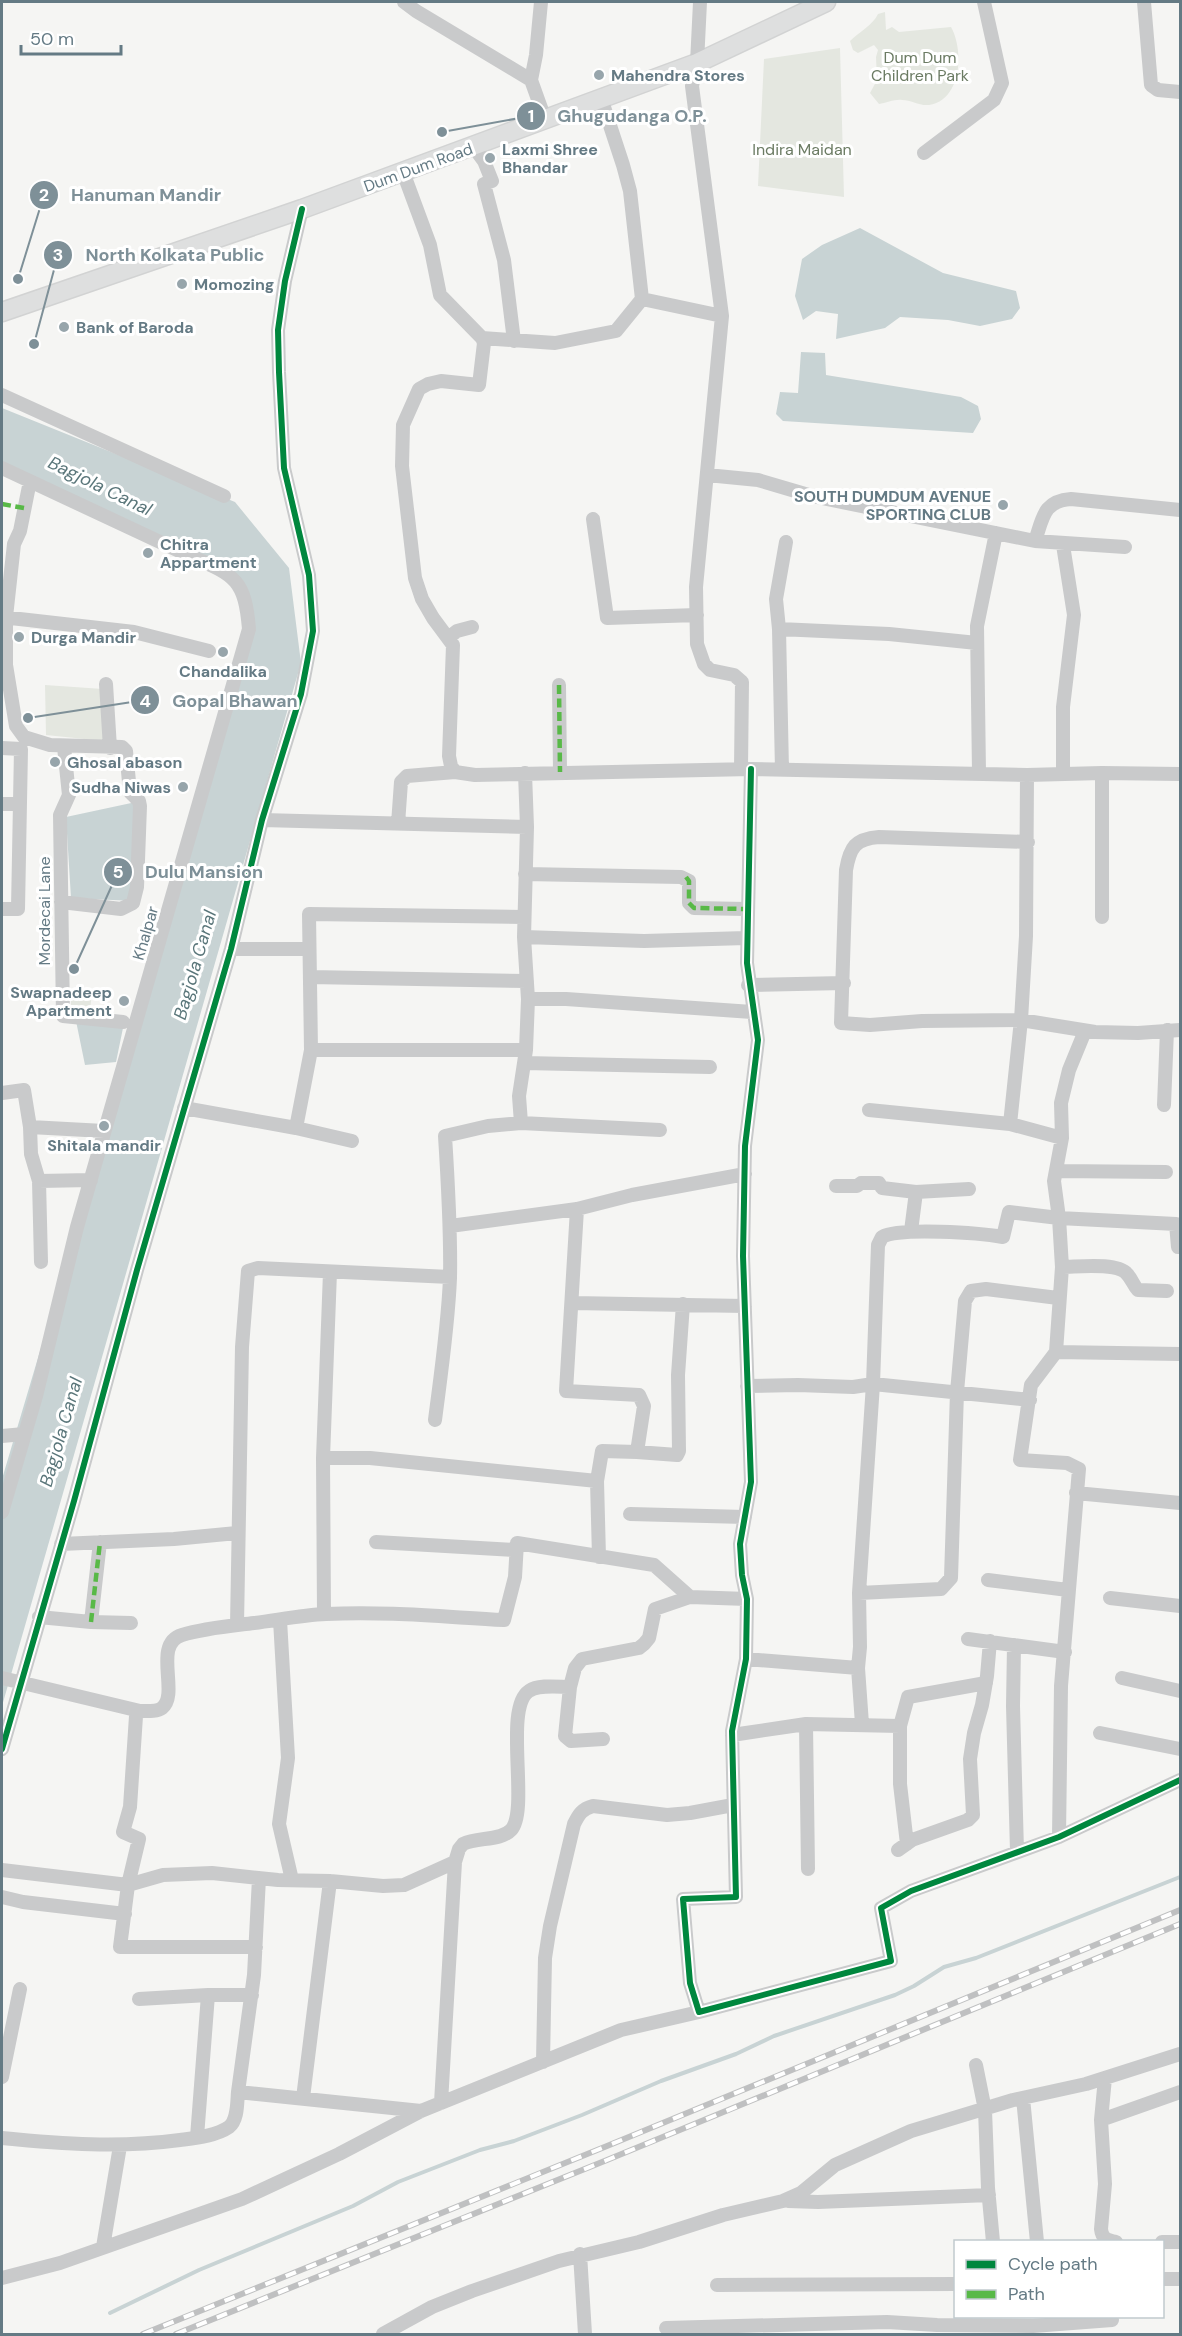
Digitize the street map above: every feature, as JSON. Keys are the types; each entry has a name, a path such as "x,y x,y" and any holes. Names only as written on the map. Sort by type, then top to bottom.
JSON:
{"main road":[{"name":"Dum Dum Road","path":"2,312 302,209 697,63 826,2"}],"street":[{"path":"404,2 531,80"},
{"path":"541,2 531,80 545,119"},
{"path":"699,2012 690,1983 683,1899 736,1897 732,1735 746,1659 747,1599 742,1575 740,1544 751,1482 745,1306 745,1146 758,1040 748,985 746,769 742,682 734,675 710,670 704,664 697,644 696,587 722,316 692,86 697,63 700,2"},
{"path":"924,153 994,100 1002,83 984,2"},
{"path":"1144,2 1151,85 1158,90 1180,92"},
{"path":"482,338 555,343 616,331 642,299 630,191 601,98"},
{"path":"473,147 484,161 492,181 484,184 504,260 514,341"},
{"path":"404,172 430,245 440,295 482,338 484,350 479,385 441,381 428,384 419,389 403,425 402,466 415,578 422,599 453,645 448,756 455,772"},
{"path":"2,1749 231,949 262,820 301,694 313,631 309,575 285,468 278,330 284,290 302,209"},
{"path":"642,299 722,316"},
{"path":"2,395 224,496"},
{"name":"Khalpar","path":"2,468 223,570 240,586 247,606 249,629 104,1131 2,1512"},
{"path":"707,475 758,480 812,496 1035,542 1125,547"},
{"path":"30,481 20,531 14,544 4,617 6,665 16,726 24,736 50,745 122,747 126,750 130,792 139,801 140,806 135,899 128,907 121,909 61,902"},
{"path":"1035,542 1046,510 1057,500 1071,499 1180,510"},
{"path":"593,519 607,618 697,615"},
{"path":"979,773 977,626 996,533"},
{"path":"782,770 779,629 776,599 786,542"},
{"path":"1063,545 1074,615 1063,707 1063,774"},
{"path":"4,617 134,632 209,651"},
{"path":"448,638 457,631 472,627"},
{"path":"779,629 888,634 977,643"},
{"path":"106,684 110,748"},
{"path":"559,685 560,772"},
{"name":"Mordecai Lane","path":"64,747 69,795 60,815 63,1016 123,1022"},
{"path":"2,748 21,749 18,909 2,909"},
{"path":"398,824 401,782 407,776 415,773 455,772 475,775 746,769 1027,775 1180,774"},
{"path":"521,1123 519,1096 525,1056 528,999 524,937 527,827 525,773"},
{"path":"1102,773 1102,917"},
{"path":"1010,1124 1021,1020 1028,842 1027,775"},
{"path":"2,804 20,804"},
{"path":"262,820 527,827"},
{"path":"1028,842 879,837 865,838 857,843 849,855 846,870 842,1023 870,1025 922,1021 1021,1020 1085,1031 1138,1033 1174,1030 1164,1105"},
{"path":"525,874 681,877 688,880 689,903 694,908 746,909"},
{"path":"296,1128 311,1050 309,914 524,917"},
{"path":"524,937 644,941 746,938"},
{"path":"231,949 309,949"},
{"path":"310,977 527,981"},
{"path":"748,985 843,983"},
{"path":"528,999 566,999 752,1012"},
{"path":"1059,1837 1061,1686 1079,1469 1067,1464 1020,1460 1031,1385 1056,1352 1058,1298 1062,1267 1054,1181 1062,1138 1061,1103 1069,1070 1085,1031"},
{"path":"311,1050 525,1056 710,1067"},
{"path":"2,1094 24,1090 30,1127 31,1154 39,1180 41,1262"},
{"path":"184,1108 296,1128 352,1142"},
{"path":"869,1110 1010,1124 1062,1138"},
{"path":"435,1420 450,1277 450,1226 445,1136 489,1126 521,1123 660,1130"},
{"path":"30,1127 104,1131"},
{"path":"1056,1171 1166,1172"},
{"path":"450,1226 577,1209 632,1195 745,1174"},
{"path":"39,1180 91,1180"},
{"path":"836,1186 879,1183 882,1188 915,1192 969,1189"},
{"path":"911,1231 915,1192"},
{"path":"577,1209 566,1391 639,1395 644,1406 637,1452"},
{"path":"862,1724 858,1668 859,1593 873,1384 878,1245 882,1237 911,1231 984,1233 1003,1237 1009,1212 1059,1218 1176,1224 1178,1247 1180,1246"},
{"path":"1062,1267 1118,1267 1128,1275 1138,1290 1167,1291"},
{"path":"237,1625 242,1347 248,1271 258,1268 450,1277"},
{"path":"324,1614 323,1458 330,1272"},
{"path":"859,1593 941,1589 951,1578 957,1392 964,1301 971,1291 986,1290 1058,1298"},
{"path":"572,1303 745,1306"},
{"path":"598,1557 597,1481 602,1451 677,1455 680,1450 678,1375 683,1304"},
{"path":"1056,1352 1180,1354"},
{"path":"747,1386 852,1387 873,1384 1030,1400"},
{"path":"2,1436 24,1434"},
{"path":"323,1458 370,1458 597,1481"},
{"path":"1076,1493 1180,1503"},
{"path":"630,1514 745,1517"},
{"path":"61,1544 174,1539 237,1533"},
{"path":"91,1622 100,1542"},
{"path":"376,1542 516,1550"},
{"path":"2,1678 140,1711 160,1710 167,1696 170,1644 174,1638 195,1632 324,1614 382,1613 504,1620 515,1577 517,1543 654,1565 690,1597"},
{"path":"988,1580 1068,1590"},
{"path":"603,1738 572,1742 565,1736 570,1687 575,1668 582,1659 639,1648 649,1638 655,1609 690,1597 747,1599"},
{"path":"1110,1598 1180,1606"},
{"path":"39,1617 131,1623"},
{"path":"279,1620 288,1758 279,1824 292,1880"},
{"path":"968,1639 1065,1652"},
{"path":"986,1683 908,1697 900,1726 902,1847 968,1820 973,1815 970,1760 986,1683 990,1641"},
{"path":"1014,1645 1013,1706 1017,1851"},
{"path":"746,1659 858,1668"},
{"path":"1122,1678 1180,1690"},
{"path":"441,2103 455,1862 459,1849 463,1844 510,1831 515,1825 518,1796 518,1715 523,1697 529,1690 537,1688 570,1687"},
{"path":"140,1711 136,1716 130,1807 123,1832 139,1839 128,1885 120,1947 256,1947"},
{"path":"732,1735 806,1724 900,1726"},
{"path":"806,1724 808,1869"},
{"path":"1100,1733 1180,1749"},
{"path":"2,2278 60,2263 242,2199 339,2154 422,2111 621,2030 699,2012 891,1961 881,1908 911,1891 1059,1837 1180,1780"},
{"path":"543,2062 545,1958 550,1926 578,1815 584,1808 593,1806 667,1815 690,1813 733,1804"},
{"path":"2,1870 128,1885 164,1875 212,1873 383,1886 404,1885 455,1862"},
{"path":"2,2138 61,2144 120,2146 197,2137 228,2128 233,2123 252,1995 259,1878"},
{"path":"303,2098 330,1881"},
{"path":"2,1898 125,1914"},
{"path":"2,2077 20,1989"},
{"path":"197,2137 208,1995"},
{"path":"139,1999 252,1995"},
{"path":"389,2333 432,2307 580,2254 639,2242 783,2200 801,2193 835,2165 911,2131 1023,2098 1105,2078 1180,2054"},
{"path":"976,2065 985,2110 993,2240"},
{"path":"1105,2078 1101,2120 1105,2184 1101,2229 1106,2240"},
{"path":"238,2092 422,2111"},
{"path":"1101,2120 1180,2092"},
{"path":"1023,2098 1037,2240"},
{"path":"104,2247 120,2146"},
{"path":"783,2200 818,2202 989,2195"},
{"path":"1164,2242 1180,2242"},
{"path":"580,2254 585,2334"},
{"path":"1164,2279 1180,2279"},
{"path":"717,2285 954,2284"},
{"path":"666,2328 744,2331 887,2328 1033,2330 1112,2318 1109,2334"}],"green space":[{"name":"Dum Dum Children Park","path":"885,12 886,30 892,27 899,32 951,27 958,48 957,73 948,94 940,101 929,105 899,100 879,104 870,93 877,80 878,50 874,45 858,53 853,50 850,41 878,14"},
{"name":"Indira Maidan","path":"840,48 844,197 758,186 764,59"},
{"path":"45,685 103,689 104,741 46,735"},
{"path":"71,989 92,990 90,1012 71,1014"}],"water":[{"path":"860,228 943,273 1016,291 1020,308 1012,319 980,326 948,320 900,317 885,328 836,339 838,314 816,311 803,320 795,296 802,259 822,245"},
{"path":"801,352 825,353 826,375 961,397 978,406 981,419 973,433 783,421 776,414 780,392 798,393"},
{"name":"Bagjola Canal","path":"2,408 235,502 289,568 301,663 2,1706 2,1479 254,631 245,586 221,563 2,466"},
{"path":"136,802 133,901 71,898 66,817"},
{"path":"76,1021 123,1028 116,1062 85,1065"}],"waterway":[{"path":"110,2313 199,2270 353,2206 398,2182 480,2150 514,2141 582,2115 661,2081 736,2054 774,2036 895,1995 944,1967 976,1958 1180,1877"}],"railway":[{"path":"143,2334 1180,1910"},
{"path":"176,2334 607,2160 1180,1924"}],"marked path":[{"path":"2,504 24,508"},
{"path":"559,685 560,772"},
{"path":"686,877 689,881 689,903 694,908 746,909"},
{"path":"91,1622 100,1542"}],"cycle path":[{"path":"2,1749 74,1501 137,1270 231,949 262,820 301,694 313,631 309,575 284,468 278,330 285,281 302,209"},
{"path":"751,769 747,963 758,1040 745,1146 743,1256 751,1482 740,1544 742,1575 747,1599 746,1659 732,1731 736,1897 683,1899 690,1983 699,2012 891,1961 881,1908 911,1891 1059,1837 1180,1780"}],"place":[{"name":"Mahendra Stores","path":"599,75"},
{"name":"Ghugudanga O.P.","path":"442,132"},
{"name":"Laxmi Shree Bhandar","path":"490,158"},
{"name":"Hanuman Mandir","path":"18,279"},
{"name":"Momozing","path":"182,284"},
{"name":"Bank of Baroda","path":"64,327"},
{"name":"North Kolkata Public","path":"34,344"},
{"name":"SOUTH DUMDUM AVENUE SPORTING CLUB","path":"1003,505"},
{"name":"Chitra Appartment","path":"148,553"},
{"name":"Durga Mandir","path":"19,637"},
{"name":"Chandalika","path":"223,652"},
{"name":"Gopal Bhawan","path":"28,718"},
{"name":"Ghosal abason","path":"55,762"},
{"name":"Sudha Niwas","path":"183,787"},
{"name":"Dulu Mansion","path":"74,969"},
{"name":"Swapnadeep Apartment","path":"124,1001"},
{"name":"Shitala mandir","path":"104,1126"}]}
